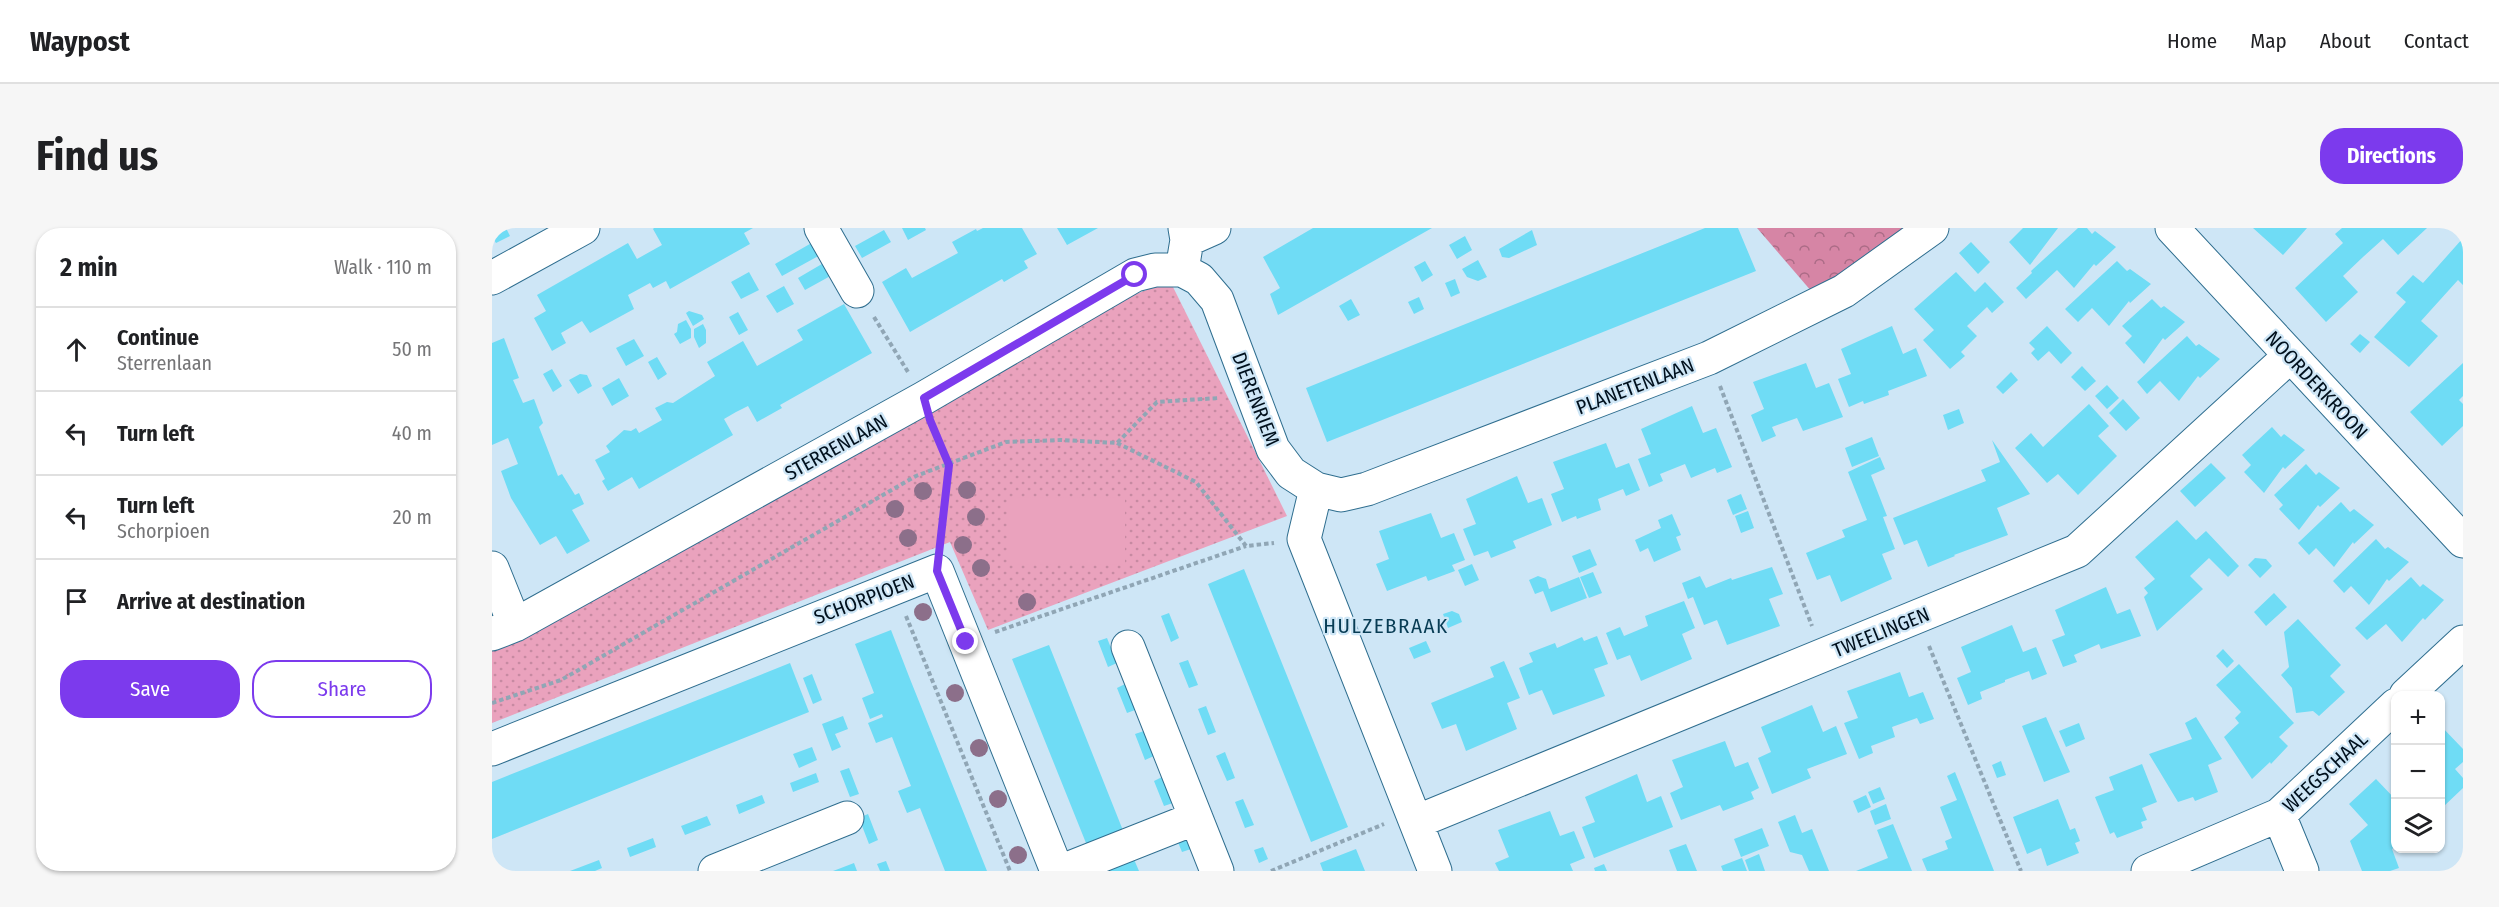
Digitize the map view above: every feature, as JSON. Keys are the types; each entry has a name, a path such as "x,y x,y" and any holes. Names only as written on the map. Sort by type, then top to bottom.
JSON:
{"street":[{"path":"492,278 583,228"},
{"path":"821,228 857,291"},
{"name":"PLANETENLAAN","path":"1316,489 1341,495 1367,489 1709,358 1844,291 1932,228"},
{"name":"NOORDERKROON","path":"2172,228 2463,541"},
{"name":"DIERENRIEM","path":"1192,242 1199,279 1217,300 1273,449 1291,473 1316,489"},
{"name":"STERRENLAAN","path":"504,630 924,398 1135,275 1155,270 1192,242"},
{"name":"TWEELINGEN","path":"1414,817 1917,618 2076,551 2290,356"},
{"path":"1316,489 1304,539 1435,871"},
{"path":"492,568 504,630"},
{"name":"SCHORPIOEN","path":"492,749 894,586 937,571 1057,871"},
{"path":"2411,691 2463,642"},
{"path":"1128,647 1217,871"},
{"name":"WEEGSCHAAL","path":"2148,871 2279,815 2391,710"},
{"path":"2279,815 2302,871"},
{"path":"715,871 847,818"},
{"path":"1062,871 1196,818"}],"path":[{"path":"857,291 924,398 930,420 949,465 937,571"},
{"path":"1709,358 1823,655"},
{"path":"1117,443 1157,402 1219,398 1250,387"},
{"path":"492,703 561,680 916,476 1006,442 1061,440 1117,443 1196,482 1246,546"},
{"path":"966,642 1246,546 1304,539"},
{"path":"894,586 1010,871"},
{"path":"1917,618 2021,871"},
{"path":"1271,871 1414,817"}],"green space":[{"path":"1757,228 1911,228 1898,240 1812,292"}],"shaded area":[{"path":"1154,287 1173,287 1287,516 988,630 950,542 492,723 492,647 1131,296"},
{"path":"1007,497 1125,498 1125,565 1007,564"}],"building":[{"path":"492,228 506,228 510,236 496,243 492,237"},
{"path":"654,228 753,228 744,233 750,244 670,289 666,281 653,288 650,283 628,295 634,309 590,333 582,321 561,333 566,343 552,351 534,318 546,311 537,295 628,243 637,259 662,245"},
{"path":"902,228 925,228 926,230 908,240"},
{"path":"983,228 1022,228 1037,254 1024,261 1028,268 1004,282 1002,279 910,332 882,282 906,268 912,278 958,253 952,242 976,229 977,231"},
{"path":"1057,228 1098,228 1067,245"},
{"path":"1313,228 1432,228 1278,315 1270,294 1280,288 1263,257"},
{"path":"1705,228 1738,228 1756,271 1327,442 1306,388"},
{"path":"2023,228 2058,228 2030,265 2009,242"},
{"path":"2078,228 2087,228 2092,234 2095,231 2116,247 2096,266 2094,264 2074,288 2057,270 2026,299 2016,288"},
{"path":"2253,228 2307,228 2283,255"},
{"path":"2342,228 2427,228 2398,255 2383,239 2363,257 2343,276 2358,292 2326,322 2295,288 2343,243 2335,234"},
{"path":"884,230 891,242 862,258 855,246"},
{"path":"1532,230 1537,245 1509,258 1502,257 1499,249"},
{"path":"1465,236 1472,250 1457,259 1449,245"},
{"path":"2463,238 2463,285 2458,280 2421,321 2438,336 2409,367 2374,337 2406,302 2396,293 2413,275 2423,283"},
{"path":"815,241 822,254 782,276 775,264"},
{"path":"1971,242 1990,262 1978,274 1959,253"},
{"path":"1478,260 1487,277 1478,281 1467,277 1462,269"},
{"path":"827,261 834,274 805,290 798,278"},
{"path":"1425,261 1433,275 1422,282 1414,267"},
{"path":"2117,261 2127,271 2130,269 2151,284 2130,303 2129,301 2109,326 2092,308 2078,322 2065,309"},
{"path":"749,272 759,290 741,299 731,282"},
{"path":"1956,272 1975,292 1985,282 2004,302 1992,313 1987,307 1967,326 1977,336 1961,352 1965,356 1950,369 1923,340 1934,330 1914,309"},
{"path":"1455,279 1460,293 1451,297 1445,283"},
{"path":"784,286 794,304 777,313 766,296"},
{"path":"1419,297 1424,309 1414,314 1408,302"},
{"path":"1351,299 1360,315 1348,321 1339,306"},
{"path":"2152,299 2161,308 2164,306 2185,322 2165,340 2163,338 2144,364 2125,343 2132,336 2122,326"},
{"path":"844,304 872,353 780,405 782,408 757,422 748,406 724,419 733,435 639,489 632,477 608,491 602,481 605,479 595,460 610,452 606,446 624,430 631,431 636,428 639,433 662,420 655,408 667,402 673,403 715,376 707,362 743,341 757,366 803,340 797,330"},
{"path":"689,311 702,315 704,319 693,326 686,313"},
{"path":"738,312 748,330 739,335 729,317"},
{"path":"686,320 691,329 691,338 680,344 674,334 677,332 678,324"},
{"path":"703,324 706,330 706,343 699,348 694,337 694,329"},
{"path":"1892,326 1903,354 1916,348 1927,376 1888,391 1889,395 1849,407 1838,379 1851,374 1841,349"},
{"path":"2047,326 2072,353 2061,364 2049,351 2038,361 2031,353 2035,349 2029,343"},
{"path":"2360,334 2370,342 2360,353 2350,344"},
{"path":"2187,336 2196,346 2199,344 2220,359 2200,378 2198,376 2179,401 2160,381 2147,394 2137,382"},
{"path":"504,338 519,378 513,380 523,403 534,399 543,423 539,427 558,476 562,474 575,495 579,493 584,504 572,510 590,541 567,554 556,536 540,545 511,498 501,471 518,464 508,438 492,445 492,343"},
{"path":"634,339 644,356 626,366 616,348"},
{"path":"657,357 667,374 658,380 648,362"},
{"path":"1806,363 1816,388 1829,383 1843,417 1803,431 1797,418 1772,427 1776,436 1762,442 1751,415 1764,409 1753,382"},
{"path":"2463,363 2463,396 2459,400 2463,404 2463,426 2442,446 2410,412"},
{"path":"2082,366 2096,381 2085,391 2071,377"},
{"path":"552,369 562,386 553,392 543,374"},
{"path":"2011,372 2018,380 2003,394 1996,387"},
{"path":"580,374 587,375 592,386 578,394 569,380"},
{"path":"619,378 629,396 612,406 602,388"},
{"path":"2107,385 2119,398 2107,409 2095,396"},
{"path":"2123,399 2140,418 2126,431 2109,413"},
{"path":"2089,404 2109,426 2098,436 2117,456 2078,495 2058,474 2047,483 2015,448 2031,433 2043,447"},
{"path":"1692,406 1703,433 1716,428 1732,467 1717,473 1715,468 1691,478 1685,464 1660,474 1663,481 1649,487 1638,459 1651,454 1641,429"},
{"path":"1959,409 1964,423 1948,430 1943,415"},
{"path":"2272,427 2281,437 2284,434 2305,450 2285,469 2283,467 2264,493 2244,472 2251,465 2242,455"},
{"path":"1872,437 1879,456 1852,467 1845,448"},
{"path":"1992,440 2030,494 1997,508 2008,535 1928,567 1917,540 1904,545 1893,518 1986,481 1981,470 2000,462"},
{"path":"1606,443 1616,468 1629,463 1640,490 1626,496 1623,489 1598,499 1601,510 1562,522 1551,494 1564,489 1553,462"},
{"path":"1880,457 1885,469 1871,475 1887,516 1883,517 1895,549 1882,554 1892,579 1841,602 1830,575 1817,580 1806,553 1845,537 1842,530 1867,520 1848,472"},
{"path":"2211,463 2226,478 2195,507 2180,491"},
{"path":"2306,464 2316,475 2319,472 2340,488 2320,507 2318,505 2299,530 2279,509 2283,505 2274,495"},
{"path":"1517,476 1528,503 1542,498 1552,525 1513,541 1516,548 1491,558 1488,551 1474,556 1463,529 1476,524 1466,499"},
{"path":"1741,494 1747,509 1733,515 1727,500"},
{"path":"2341,502 2350,512 2354,509 2374,525 2354,544 2353,542 2334,567 2316,548 2309,555 2298,543"},
{"path":"1748,511 1754,528 1741,533 1735,516"},
{"path":"1431,513 1441,538 1454,533 1465,560 1452,565 1455,571 1428,581 1426,576 1387,591 1376,564 1389,559 1379,531"},
{"path":"1672,514 1681,535 1676,537 1681,550 1654,562 1648,548 1640,552 1635,540 1661,528 1658,520"},
{"path":"2177,520 2196,540 2206,531 2239,566 2228,577 2209,558 2190,576 2203,589 2157,631 2144,597 2148,593 2144,588 2155,579 2135,557"},
{"path":"2376,539 2385,549 2388,547 2409,562 2389,581 2387,579 2369,605 2351,586 2344,593 2333,581"},
{"path":"1590,549 1597,565 1579,573 1572,556"},
{"path":"2255,558 2266,559 2272,566 2260,578 2248,565"},
{"path":"1472,564 1479,580 1465,586 1458,570"},
{"path":"1772,567 1783,594 1769,599 1780,626 1727,645 1717,620 1704,625 1693,597 1688,599 1682,583 1700,576 1706,588 1731,578 1732,580"},
{"path":"1244,569 1348,827 1311,842 1208,584"},
{"path":"1593,572 1602,593 1589,598 1580,577"},
{"path":"1538,576 1546,579 1549,589 1579,577 1587,598 1551,612 1543,591 1535,594 1529,580"},
{"path":"2411,577 2420,587 2423,584 2444,600 2425,620 2423,618 2402,642 2386,624 2367,640 2355,628"},
{"path":"2106,587 2117,614 2130,609 2141,636 2101,649 2099,644 2074,655 2077,662 2063,667 2052,640 2065,635 2055,610"},
{"path":"2274,593 2287,607 2266,626 2254,612"},
{"path":"1684,601 1695,628 1682,634 1692,659 1641,681 1630,655 1617,660 1606,633 1620,627 1624,636 1648,626 1645,616"},
{"path":"1452,611 1459,614 1462,622 1448,628 1443,614"},
{"path":"1169,613 1179,638 1171,642 1161,616"},
{"path":"2298,619 2341,665 2330,676 2345,692 2319,716 2313,711 2296,713 2292,688 2281,675 2289,667 2284,632"},
{"path":"2012,625 2023,652 2036,647 2047,674 2032,680 2029,671 2005,680 2005,682 1980,692 1982,699 1968,705 1957,678 1971,672 1961,647"},
{"path":"891,630 987,871 945,871 920,808 907,813 898,791 911,786 892,737 876,743 868,723 883,717 882,714 870,719 862,698 874,693 855,644"},
{"path":"1597,636 1608,664 1594,669 1605,696 1553,715 1542,690 1529,695 1519,668 1533,662 1529,653 1555,643 1557,648 1582,637 1584,641"},
{"path":"1107,638 1117,663 1108,667 1098,641"},
{"path":"1426,641 1431,652 1414,659 1409,648"},
{"path":"1049,645 1124,833 1088,848 1012,659"},
{"path":"2223,649 2234,661 2227,668 2216,656"},
{"path":"1188,660 1198,685 1189,688 1179,663"},
{"path":"1504,661 1520,698 1507,703 1517,729 1466,751 1456,724 1442,729 1431,703 1494,677 1490,667"},
{"path":"790,663 809,712 492,839 492,782"},
{"path":"2239,664 2294,723 2279,737 2288,746 2252,779 2224,737 2239,723 2235,718 2241,712 2216,685"},
{"path":"1900,672 1909,697 1923,692 1934,719 1920,724 1917,718 1892,727 1895,737 1871,746 1873,753 1859,759 1844,723 1858,718 1847,691"},
{"path":"812,674 822,700 813,704 803,678"},
{"path":"1125,684 1135,710 1127,713 1117,688"},
{"path":"1812,705 1823,732 1836,726 1847,754 1807,769 1811,778 1772,794 1758,758 1771,752 1761,727"},
{"path":"1206,706 1216,732 1208,735 1198,709"},
{"path":"843,716 848,729 835,734 841,747 832,751 822,724"},
{"path":"2046,717 2070,772 2044,782 2022,726"},
{"path":"2196,717 2222,759 2208,765 2218,792 2195,801 2193,797 2178,802 2149,754 2192,739 2185,723"},
{"path":"2079,723 2085,739 2066,747 2059,731"},
{"path":"2445,730 2463,749 2463,762 2455,769 2463,778 2463,788 2445,805"},
{"path":"1144,731 1154,756 1145,760 1135,734"},
{"path":"1725,741 1735,767 1748,762 1759,788 1751,792 1754,799 1723,811 1720,805 1681,820 1670,793 1683,787 1672,760"},
{"path":"812,747 817,760 799,768 793,754"},
{"path":"1225,752 1235,778 1227,781 1216,756"},
{"path":"2001,761 2006,775 1997,778 1992,765"},
{"path":"2142,764 2157,802 2142,808 2147,820 2141,822 2143,828 2117,838 2114,832 2110,834 2095,797 2114,790 2109,777"},
{"path":"849,768 859,794 850,797 840,771"},
{"path":"1955,772 1994,871 1927,871 1922,859 1948,849 1945,841 1952,838 1940,807 1957,800 1947,776"},
{"path":"816,773 819,782 793,792 790,783"},
{"path":"1637,774 1647,802 1661,796 1673,827 1594,858 1582,827 1595,822 1585,797"},
{"path":"1162,777 1173,803 1164,806 1154,781"},
{"path":"2376,779 2391,795 2391,853 2393,853 2399,868 2390,871 2362,871 2350,841 2368,825 2349,804"},
{"path":"1880,787 1885,799 1873,804 1868,792"},
{"path":"762,795 765,803 739,814 736,805"},
{"path":"1866,795 1871,807 1858,813 1853,801"},
{"path":"1243,799 1254,825 1245,828 1235,802"},
{"path":"2058,799 2070,830 2075,828 2080,841 2075,843 2079,853 2047,866 2041,848 2027,854 2013,817"},
{"path":"1886,804 1891,819 1875,825 1870,811"},
{"path":"1550,811 1560,836 1574,831 1585,858 1570,864 1573,871 1499,871 1495,863 1509,857 1498,830"},
{"path":"868,814 878,840 869,844 859,818"},
{"path":"1795,815 1802,833 1812,829 1829,871 1809,871 1802,855 1790,852 1778,822"},
{"path":"707,816 711,825 685,835 681,826"},
{"path":"1893,824 1912,871 1856,871 1888,858 1877,830"},
{"path":"1762,828 1769,846 1741,857 1734,839"},
{"path":"1186,836 1191,849 1182,852 1177,840"},
{"path":"653,838 656,847 630,857 627,848"},
{"path":"1686,844 1697,871 1677,871 1669,850"},
{"path":"1263,847 1268,859 1259,863 1254,850"},
{"path":"1356,849 1365,871 1323,871 1320,863"},
{"path":"1759,854 1765,871 1749,871 1745,860"},
{"path":"1133,857 1139,871 1099,871"},
{"path":"1742,858 1747,871 1723,871 1721,866"},
{"path":"599,860 602,868 595,871 570,871"},
{"path":"886,861 890,871 880,871 877,864"},
{"path":"854,863 857,871 833,871 841,868"},
{"path":"1604,864 1607,871 1595,871 1594,868"}],"district":[{"name":"HULZEBRAAK","path":"1386,626"}],"route":[{"path":"966,642 937,571 949,465 930,420 924,398 1135,275"}]}
